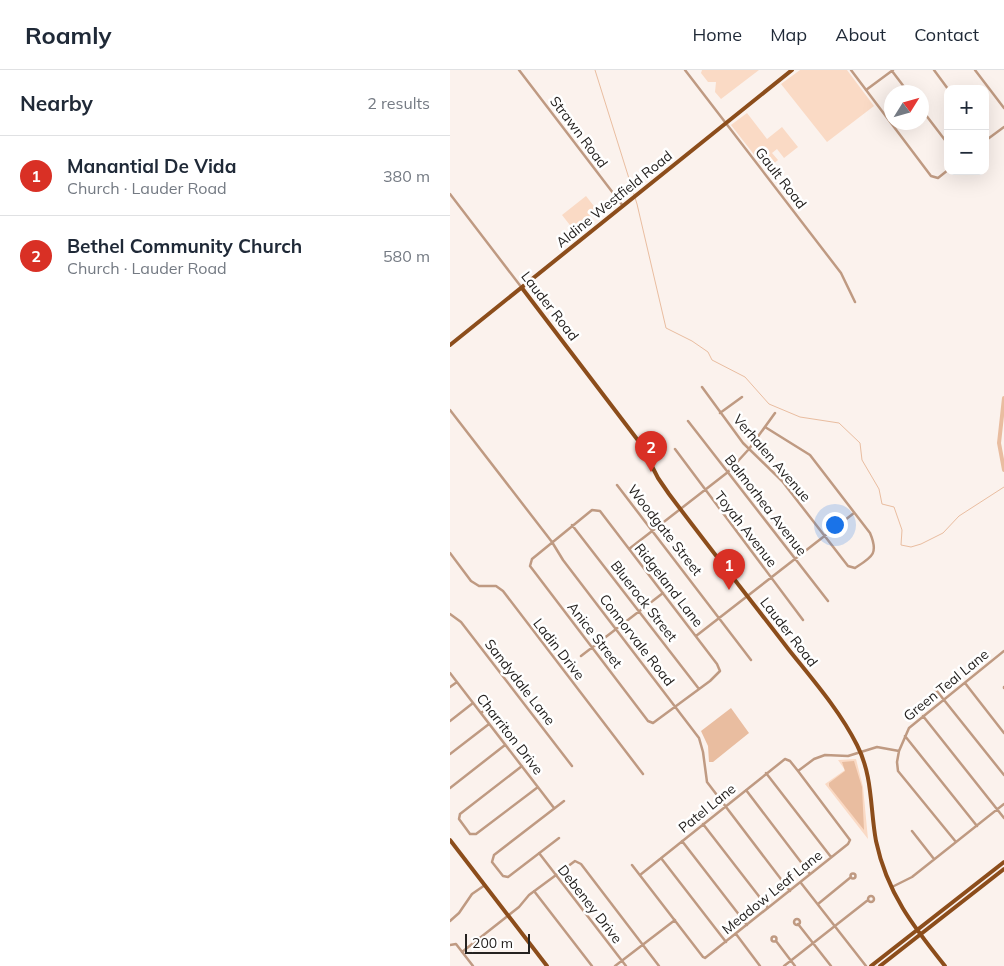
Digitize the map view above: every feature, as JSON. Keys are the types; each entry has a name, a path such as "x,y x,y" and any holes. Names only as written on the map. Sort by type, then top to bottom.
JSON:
{"main road":[{"name":"Aldine Westfield Road","path":"450,345 792,70"},
{"name":"Lauder Road","path":"522,288 640,442 658,478 680,509 824,694 861,752 870,781 877,844 891,888 902,911 945,966"},
{"path":"450,840 547,966"},
{"path":"872,966 1004,862"},
{"path":"880,966 1004,869"},
{"path":"975,885 978,889"}],"street":[{"name":"Strawn Road","path":"519,70 623,206"},
{"name":"Gault Road","path":"685,70 842,273 854,302"},
{"path":"850,70 931,176 939,177 944,173"},
{"path":"866,90 892,70 903,85"},
{"path":"934,70 945,85"},
{"path":"975,70 1004,108"},
{"path":"929,119 944,139"},
{"path":"989,137 1004,127"},
{"name":"Lauder Road","path":"450,194 522,288"},
{"name":"Verhalen Avenue","path":"702,387 749,449 782,481 848,566 854,568 874,554 876,545 870,533 854,513"},
{"path":"720,413 742,397"},
{"name":"Connorvale Road","path":"450,410 699,738 707,782 790,891"},
{"path":"629,549 728,472 749,449 775,413"},
{"name":"Balmorhea Avenue","path":"688,420 828,601"},
{"path":"696,636 854,513 810,455 765,427"},
{"name":"Toyah Avenue","path":"675,449 704,491 803,620"},
{"name":"Woodgate Street","path":"616,484 751,660"},
{"name":"Ridgeland Lane","path":"572,525 596,509 629,549 717,664 720,671 717,676 699,689"},
{"path":"552,542 572,525"},
{"name":"Bluerock Street","path":"572,525 699,689"},
{"name":"Anice Street","path":"552,542 534,557 530,562 530,566 652,723 676,708"},
{"name":"Ladin Drive","path":"450,553 471,581 479,586 496,586 502,591 643,774"},
{"path":"581,656 663,593"},
{"name":"Sandydale Lane","path":"450,614 461,622 572,766"},
{"name":"Green Teal Lane","path":"956,842 898,771 899,751 909,728 1004,652"},
{"name":"Charriton Drive","path":"450,673 554,808"},
{"path":"450,687 457,682"},
{"path":"964,683 1004,733"},
{"path":"676,708 699,689"},
{"path":"936,690 1004,775"},
{"path":"450,720 473,703"},
{"path":"481,713 491,706"},
{"path":"923,716 1004,818"},
{"path":"450,754 489,724"},
{"path":"905,736 977,826"},
{"path":"450,788 506,745"},
{"path":"798,771 821,756 848,756 877,747 899,751"},
{"name":"Patel Lane","path":"640,875 766,773 787,759 798,771"},
{"path":"522,766 460,814 459,819 465,827 471,834 476,834 538,787"},
{"name":"Meadow Leaf Lane","path":"674,920 705,958 831,858 850,840 798,771"},
{"path":"766,773 831,858"},
{"path":"746,790 810,874"},
{"path":"559,838 508,877 503,876 492,862 494,855 564,801"},
{"path":"891,888 912,877 1004,804"},
{"path":"704,824 768,908"},
{"path":"912,831 934,859"},
{"path":"682,841 747,925"},
{"name":"Debeney Drive","path":"539,854 626,966"},
{"path":"661,858 726,942"},
{"path":"462,952 509,916 534,891 577,861 659,966"},
{"path":"615,966 674,920 632,864"},
{"path":"818,904 851,877"},
{"path":"800,882 866,966"},
{"path":"450,921 459,913 472,894 485,885"},
{"path":"534,891 592,966"},
{"path":"784,966 868,900"},
{"path":"798,924 831,966"},
{"path":"736,934 760,966"},
{"path":"776,941 795,966"},
{"path":"450,945 456,944 473,966"}],"shaded area":[{"path":"702,70 759,70 721,99 715,92 716,82 708,82 701,73"},
{"path":"800,70 847,70 874,106 827,142 781,84"},
{"path":"747,113 767,139 782,127 798,147 784,158 777,149 772,153 778,160 766,170 731,125"},
{"path":"586,196 597,210 573,229 562,215"},
{"path":"731,708 749,733 713,762 709,762 708,746 701,731"},
{"path":"856,759 863,787 868,839 825,784 845,770 838,760"},
{"path":"854,761 862,787 864,830 829,786 829,783 845,771 842,762"}],"waterway":[{"path":"595,70 637,204 666,328 692,341 708,352 712,360 745,377 769,404 800,417 839,423 860,443 862,460 879,489 882,504 894,507 902,530 901,545 911,547 943,533 959,516 1004,487"},
{"path":"1004,398 999,443 1004,470"}],"place":[{"name":"Bethel Community Church","path":"651,472"},
{"name":"Manantial De Vida","path":"729,590"}]}
